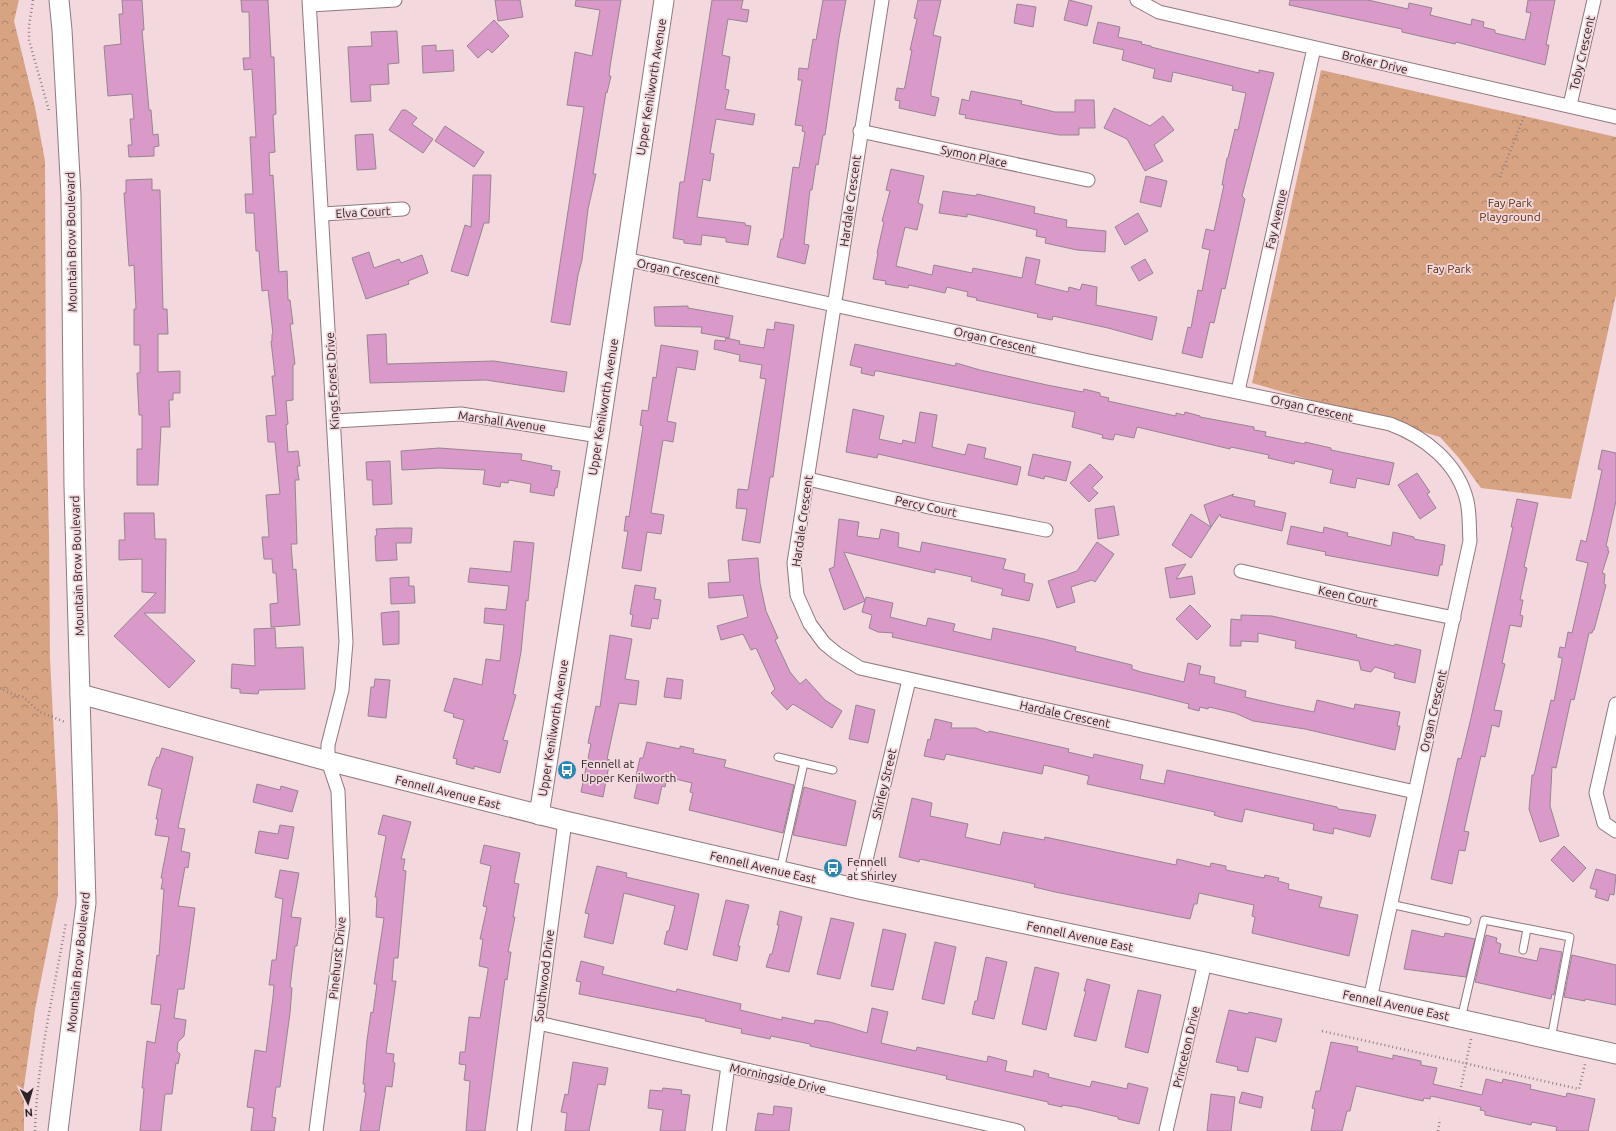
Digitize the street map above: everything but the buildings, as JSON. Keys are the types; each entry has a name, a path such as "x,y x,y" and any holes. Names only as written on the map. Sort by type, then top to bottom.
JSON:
{"main road":[{"name":"Mountain Brow Boulevard","path":"58,1131 86,903 74,487 71,196 59,0"},
{"name":"Upper Kenilworth Avenue","path":"539,815 599,436 664,0"},
{"name":"Fennell Avenue East","path":"80,694 328,761 539,815 859,889 1205,962 1616,1054"}],"street":[{"path":"310,2 395,0"},
{"name":"Hardale Crescent","path":"882,0 860,131 794,563 797,595 802,610 807,616 810,624 824,643 840,657 860,668 909,680 1216,746 1415,792"},
{"name":"Broker Drive","path":"1137,0 1159,12 1570,105 1616,117"},
{"name":"Toby Crescent","path":"1570,105 1594,0"},
{"name":"Kings Forest Drive","path":"310,2 346,642 342,690 328,745 328,761"},
{"name":"Fay Avenue","path":"1238,391 1314,48"},
{"name":"Symon Place","path":"860,131 1088,180"},
{"name":"Elva Court","path":"323,214 404,209"},
{"name":"Organ Crescent","path":"625,259 1089,361 1390,424 1415,435 1445,458 1460,484 1468,502 1470,541 1370,999"},
{"name":"Marshall Avenue","path":"334,421 461,414 599,436"},
{"name":"Percy Court","path":"808,479 929,507 1046,530"},
{"name":"Keen Court","path":"1241,571 1454,618"},
{"name":"Shirley Street","path":"859,889 909,680"},
{"path":"1616,704 1596,793 1604,824 1616,831"},
{"name":"Pinehurst Drive","path":"316,1131 343,924 338,790 328,761"},
{"name":"Southwood Drive","path":"524,1131 565,821"},
{"name":"Princeton Drive","path":"1166,1131 1205,962"},
{"name":"Morningside Drive","path":"538,1023 1018,1131"},
{"path":"719,1131 728,1066"}],"lane":[{"path":"778,757 833,770"},
{"path":"780,871 804,763"},
{"path":"1390,904 1467,921"},
{"path":"1468,1021 1484,920 1570,937 1550,1039"},
{"path":"1523,950 1527,929"}],"path":[{"path":"1500,177 1525,114"},
{"path":"0,688 24,697 40,712 66,722 66,730"},
{"path":"36,1131 41,1060 66,919"},
{"path":"1461,1087 1466,1064 1468,1021"},
{"path":"1322,1031 1579,1089 1589,1048"},
{"path":"1438,1131 1440,1119"}],"green space":[{"path":"0,0 19,0 14,21 35,107 45,161 46,402 50,659 58,815 58,895 35,1010 24,1086 24,1131 0,1131"},
{"name":"Fay Park","path":"1321,70 1616,137 1616,295 1571,499 1481,488 1459,458 1440,437 1252,383"}],"place":[{"name":"Fennell at Upper Kenilworth","path":"567,770"},
{"name":"Fennell at Shirley","path":"833,868"}],"park label":[{"name":"Fay Park Playground","path":"1510,209"}]}
